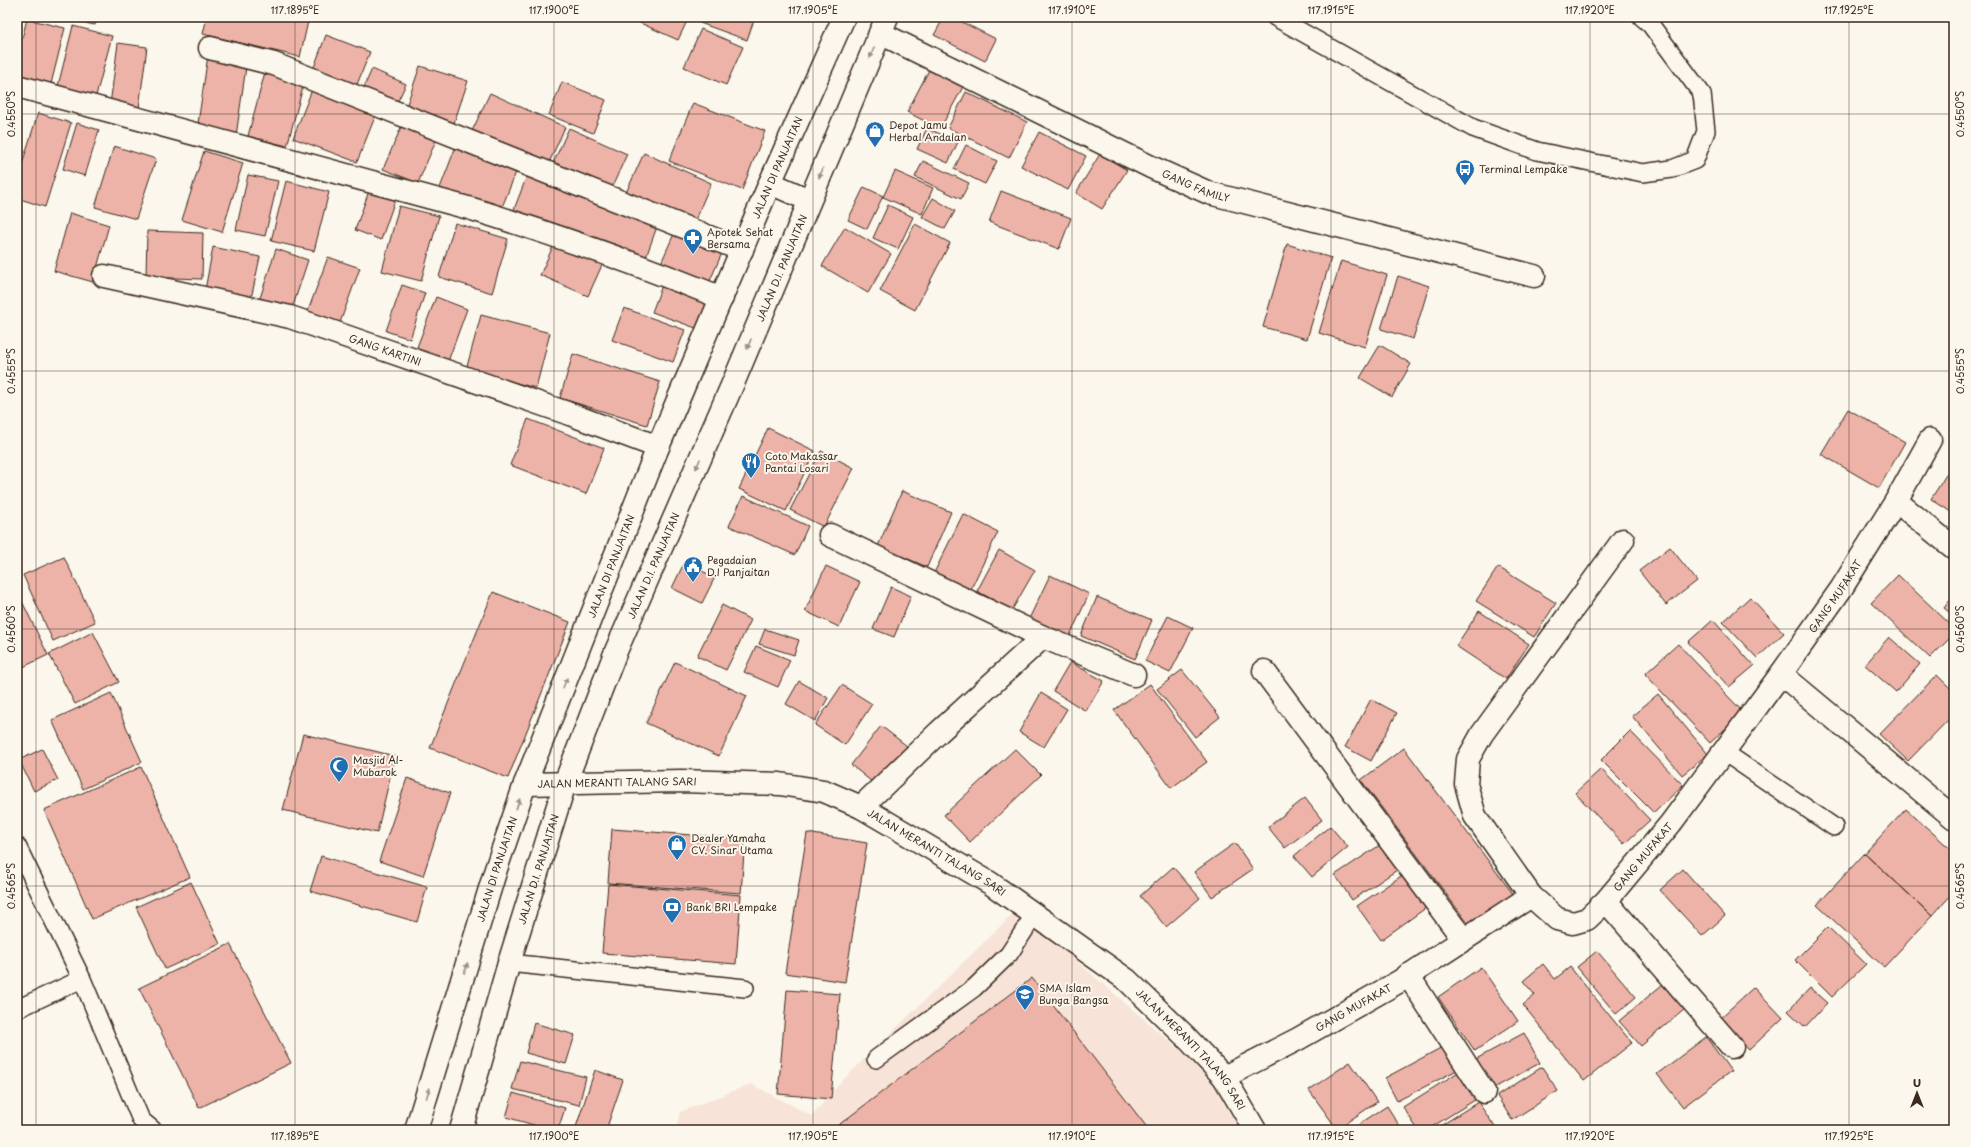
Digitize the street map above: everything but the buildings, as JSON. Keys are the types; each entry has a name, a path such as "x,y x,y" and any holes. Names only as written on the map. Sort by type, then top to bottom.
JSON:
{"main road":[{"name":"JALAN DI PANJAITAN","path":"416,1130 496,869 525,784 658,448 770,183 844,17"},
{"name":"JALAN D.I. PANJAITAN","path":"461,1130 509,963 565,783 616,651 734,381 883,25"},
{"name":"GANG FAMILY","path":"883,25 1151,167 1209,193 1534,276"},
{"path":"210,48 274,64 742,250"},
{"path":"17,86 472,209 539,229 722,298"},
{"path":"770,183 809,200"},
{"name":"GANG KARTINI","path":"104,276 290,317 567,414 658,448"},
{"name":"GANG MUFAKAT","path":"1224,1077 1305,1035 1408,975 1531,896 1557,919 1573,923 1587,919 1606,901 1671,823 1781,674 1841,590 1896,501 1930,440"},
{"path":"1896,501 1954,548"},
{"path":"830,536 1043,637 1134,675"},
{"path":"1531,896 1475,816 1466,784 1468,759 1482,734 1623,540"},
{"path":"861,807 939,732 1043,637"},
{"path":"1264,671 1463,939"},
{"path":"1781,674 1954,818"},
{"name":"JALAN MERANTI TALANG SARI","path":"525,784 681,781 780,784 824,791 861,807 990,883 1127,980 1186,1037 1224,1077 1255,1130"},
{"path":"1606,901 1732,1048"},
{"path":"1408,975 1484,1092"}],"lane":[{"path":"1274,17 1473,128 1537,150 1643,173 1672,168 1695,160 1706,131 1702,94 1650,24 1642,17"},
{"path":"1724,752 1834,827"},
{"path":"17,846 82,978 144,1126"},
{"path":"876,1059 974,988 1009,954 1035,914"},
{"path":"509,963 746,988"},
{"path":"17,1009 82,978"}],"shaded area":[{"name":"SMA Islam Bunga Bangsa","path":"1013,914 1060,947 1210,1076 1239,1130 676,1130 680,1112 751,1084 812,1116 841,1082"}],"place":[{"name":"Depot Jamu Herbal Andalan","path":"875,148"},
{"name":"Terminal Lempake","path":"1465,186"},
{"name":"Apotek Sehat Bersama","path":"693,255"},
{"name":"Coto Makassar Pantai Losari","path":"751,479"},
{"name":"Pegadaian D.I Panjaitan","path":"693,583"},
{"name":"Masjid Al- Mubarok","path":"339,783"},
{"name":"Dealer Yamaha CV. Sinar Utama","path":"677,861"},
{"name":"Bank BRI Lempake","path":"672,924"},
{"name":"SMA Islam Bunga Bangsa","path":"1025,1011"}]}
